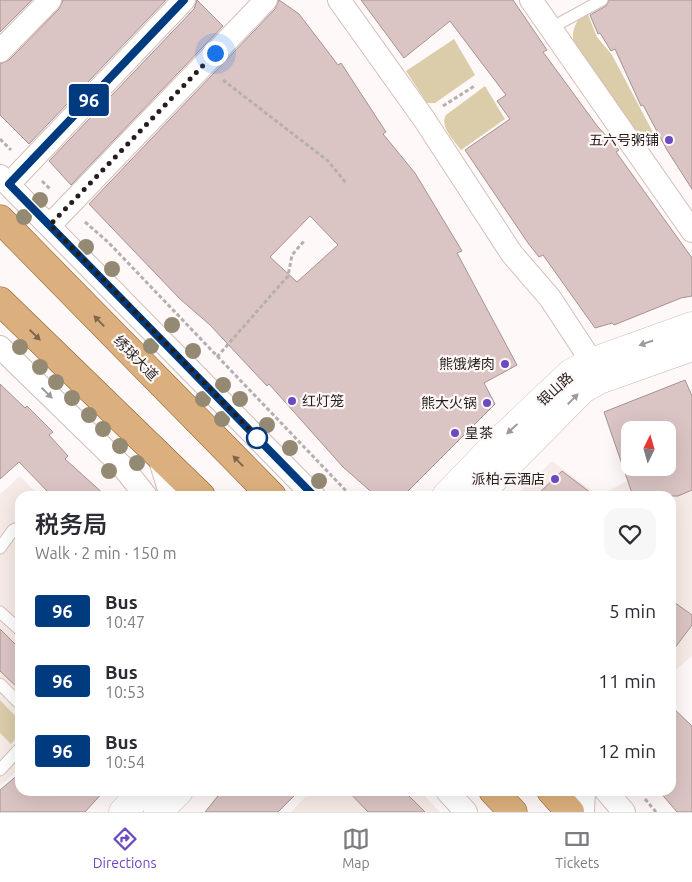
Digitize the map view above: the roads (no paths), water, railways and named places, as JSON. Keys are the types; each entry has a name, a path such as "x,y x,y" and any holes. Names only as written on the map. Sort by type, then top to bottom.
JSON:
{"main road":[{"name":"绣球大道","path":"0,219 267,491"},
{"path":"0,301 196,491"},
{"name":"银山路","path":"451,491 496,444 571,373 592,362 692,342"},
{"name":"银山路","path":"482,491 583,389 599,380 692,342"},
{"path":"123,812 138,796"},
{"path":"158,812 175,796"},
{"path":"499,796 513,812"},
{"path":"556,796 570,812"}],"street":[{"path":"0,51 50,0"},
{"path":"184,0 26,165 4,180 309,491"},
{"path":"45,220 68,207 266,0"},
{"path":"339,0 424,119 512,254 550,298 592,362"},
{"path":"531,0 692,231"},
{"path":"43,263 45,220"},
{"path":"0,347 123,467 142,491"},
{"path":"158,454 169,491"},
{"path":"452,796 466,812"},
{"path":"583,812 584,796"},
{"path":"610,796 624,812"}],"lane":[{"path":"551,28 602,0"},
{"path":"0,548 15,529"},
{"path":"0,612 15,626"},
{"path":"0,684 15,699"},
{"path":"0,770 15,754"}],"place":[{"name":"五六号粥铺","path":"669,140"},
{"name":"熊饿烤肉","path":"505,364"},
{"name":"红灯笼","path":"292,401"},
{"name":"熊大火锅","path":"487,403"},
{"name":"皇茶","path":"455,433"},
{"name":"派柏·云酒店","path":"555,479"}]}
